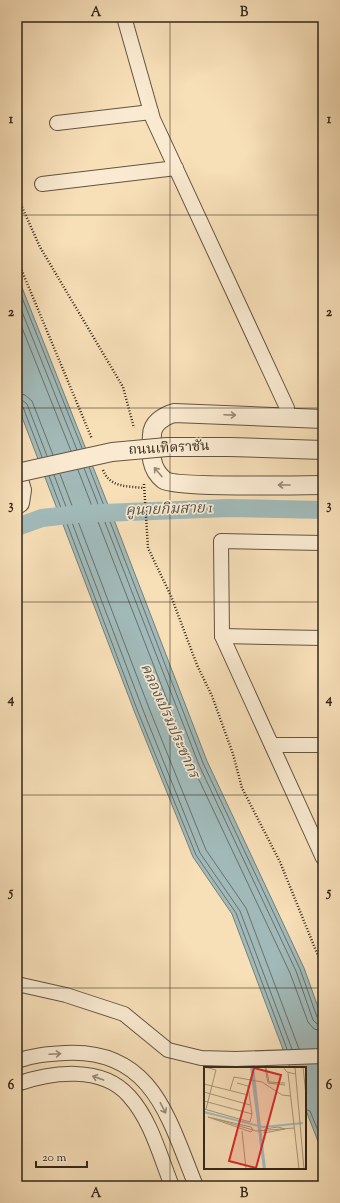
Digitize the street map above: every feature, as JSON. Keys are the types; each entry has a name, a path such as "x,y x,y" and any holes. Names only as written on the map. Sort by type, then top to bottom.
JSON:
{"street":[{"path":"124,17 151,112 286,408"},
{"path":"57,123 151,112"},
{"path":"42,184 176,168"},
{"path":"323,419 174,413 162,416 152,430 151,456 154,467 165,480 188,485 323,485"},
{"name":"ถนนเทิดราชัน","path":"17,473 112,452 167,447 230,446 323,450"},
{"path":"17,473 22,490 20,503 17,505"},
{"path":"323,543 222,541 222,636 323,857"},
{"path":"222,636 323,638"},
{"path":"272,745 323,745"},
{"path":"17,984 66,995 124,1014 168,1050 201,1058 242,1059 323,1056"},
{"path":"17,1061 34,1055 83,1052 102,1055 126,1066 144,1080 158,1099 169,1120 196,1186"},
{"path":"115,1084 126,1066"},
{"path":"17,1084 38,1076 82,1074 95,1076 115,1084 128,1095 139,1110 149,1129 172,1186"}],"path":[{"path":"17,196 40,248 123,387 136,434"},
{"path":"17,259 92,440"},
{"path":"103,468 105,475 116,485 144,488"},
{"path":"144,481 148,548 171,596 197,666 212,696 233,754 242,788 280,862 323,968"}],"water":[{"name":"คลองเปรมประชากร","path":"17,275 207,761 304,968 323,1021 323,1154 306,1111 306,1067 290,1067 232,914 193,857 135,713 17,404"}],"waterway":[{"name":"คูนายกิมสาย 1","path":"17,527 42,518 78,514 229,508 323,510"}]}
